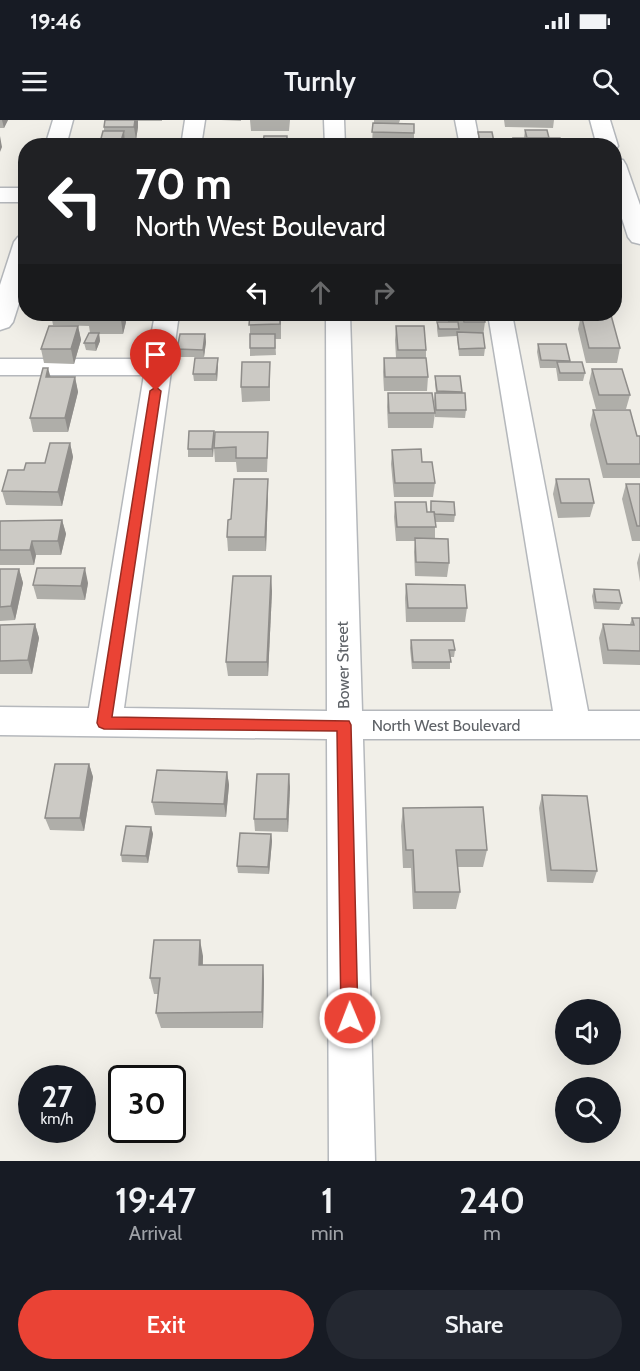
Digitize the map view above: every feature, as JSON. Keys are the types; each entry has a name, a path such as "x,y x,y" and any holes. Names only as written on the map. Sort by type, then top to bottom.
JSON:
{"street":[{"path":"57,138 63,120"},
{"path":"192,138 195,120"},
{"path":"334,120 335,138"},
{"path":"465,120 468,138"},
{"path":"600,120 606,138"},
{"path":"622,185 640,237"},
{"path":"0,195 18,195"},
{"path":"0,322 18,267"},
{"path":"104,723 166,321"},
{"name":"Bower Street","path":"338,321 352,1161"},
{"path":"501,321 573,725"},
{"path":"0,366 159,368"},
{"name":"North West Boulevard","path":"0,721 344,725 640,725"}],"building":[{"path":"105,120 135,120 134,127 104,127"},
{"path":"373,123 414,124 414,133 372,132"},
{"path":"525,130 547,130 549,138 527,138"},
{"path":"103,131 124,131 122,138 101,138"},
{"path":"478,132 492,132 493,138 479,138"},
{"path":"264,136 287,136 287,138 264,138"},
{"path":"249,321 280,321 280,324 249,325"},
{"path":"583,321 613,321 620,348 589,348"},
{"path":"437,322 458,322 459,329 439,329"},
{"path":"49,326 78,326 71,349 41,349"},
{"path":"396,326 424,326 426,350 398,350"},
{"path":"457,332 483,333 485,348 459,349"},
{"path":"89,333 99,333 95,343 84,343"},
{"path":"180,334 205,334 203,350 177,349"},
{"path":"250,334 275,334 275,348 250,348"},
{"path":"538,344 566,344 570,361 541,360"},
{"path":"195,358 218,358 216,374 193,374"},
{"path":"384,358 426,358 428,377 385,377"},
{"path":"242,362 270,362 269,387 241,387"},
{"path":"557,362 582,362 585,373 560,373"},
{"path":"43,368 48,368 46,377 75,377 65,418 30,418"},
{"path":"592,369 622,369 630,395 599,395"},
{"path":"435,376 460,376 462,392 437,391"},
{"path":"388,393 432,393 435,413 389,413"},
{"path":"435,393 465,393 466,410 436,410"},
{"path":"593,410 630,410 637,436 640,436 640,464 607,464"},
{"path":"189,431 214,431 212,449 188,449"},
{"path":"215,432 268,432 267,458 236,458 236,447 214,448"},
{"path":"50,443 70,443 58,492 2,491 8,470 24,470 26,463 45,463"},
{"path":"421,449 422,462 432,462 435,483 395,483 392,450"},
{"path":"234,479 268,479 265,537 227,537 228,520 231,519"},
{"path":"556,479 589,479 594,503 561,503"},
{"path":"626,484 640,484 640,526 637,526"},
{"path":"431,501 454,502 455,515 431,512"},
{"path":"395,502 426,502 427,512 434,512 436,527 397,527"},
{"path":"62,520 58,541 32,541 30,550 0,550 0,521"},
{"path":"415,538 448,539 449,563 416,562"},
{"path":"37,568 85,568 81,586 33,585"},
{"path":"0,569 19,569 11,606 0,607"},
{"path":"233,576 271,576 267,662 226,662"},
{"path":"406,584 465,585 467,608 408,608"},
{"path":"594,589 619,590 622,603 596,602"},
{"path":"632,618 640,618 640,651 608,650 603,624 634,625"},
{"path":"35,624 28,660 0,661 0,625"},
{"path":"411,640 453,640 455,650 449,650 451,662 413,662"},
{"path":"55,764 89,764 80,818 45,818"},
{"path":"157,770 227,772 224,804 152,802"},
{"path":"257,774 289,774 287,819 254,819"},
{"path":"542,795 587,796 597,871 551,870"},
{"path":"483,807 487,850 456,850 460,892 415,892 413,850 406,850 403,808"},
{"path":"126,826 151,827 146,856 121,855"},
{"path":"240,833 271,834 268,867 237,866"},
{"path":"154,940 200,940 199,965 263,965 262,1012 156,1013 160,978 150,978"}],"route":[{"path":"156,391 104,723 344,725 350,1018"}]}
